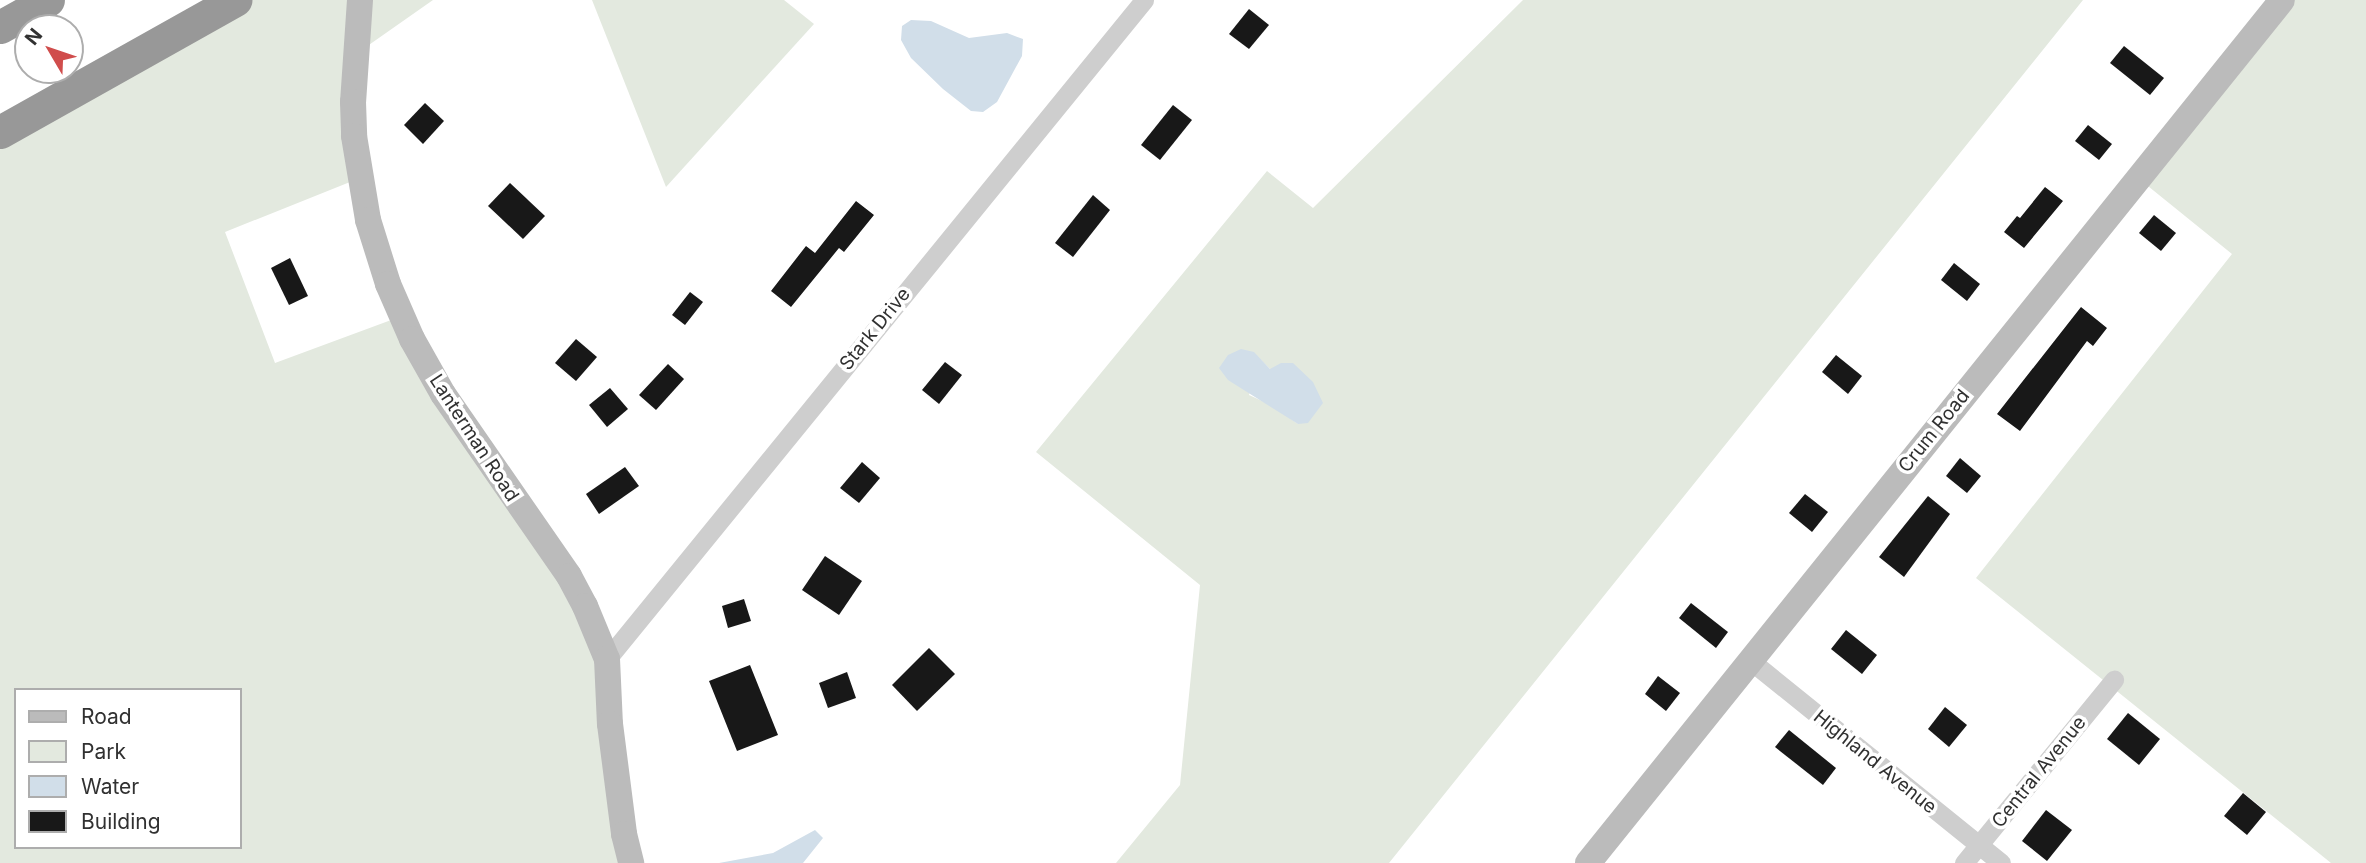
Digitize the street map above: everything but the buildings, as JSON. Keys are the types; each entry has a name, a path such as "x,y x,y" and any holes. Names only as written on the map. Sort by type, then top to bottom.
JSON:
{"highway":[{"path":"0,27 48,0"},
{"path":"0,132 235,0"}],"street":[{"name":"Lanterman Road","path":"360,0 353,102 355,136 368,220 388,284 412,340 443,394 569,576 607,659 610,724 624,834 631,863"},
{"name":"Stark Drive","path":"607,659 1144,0"},
{"name":"Crum Road","path":"1588,863 2282,0"},
{"name":"Highland Avenue","path":"1751,661 2001,863"},
{"name":"Central Avenue","path":"1965,863 2114,680"}],"green space":[{"path":"235,0 433,0 356,54 360,178 225,232 275,363 402,316 585,606 631,863 0,863 0,132"},
{"path":"592,0 784,0 814,24 666,187"},
{"path":"1523,0 2083,0 1389,863 1116,863 1180,785 1200,585 1036,452 1267,171 1313,208","holes":["1261,360 1270,369 1298,424 1271,405 1249,395"]},
{"path":"2282,0 2366,0 2366,863 2331,863 1976,578 2232,254 2138,178"}],"water":[{"path":"911,20 931,21 969,38 1007,33 1023,39 1022,56 997,102 983,112 971,111 943,89 911,58 901,40 902,26"},
{"path":"1241,349 1254,352 1270,369 1281,363 1293,363 1313,382 1323,403 1308,423 1298,424 1228,380 1219,368 1228,355"},
{"path":"815,830 823,838 803,863 719,863 773,853"}]}
